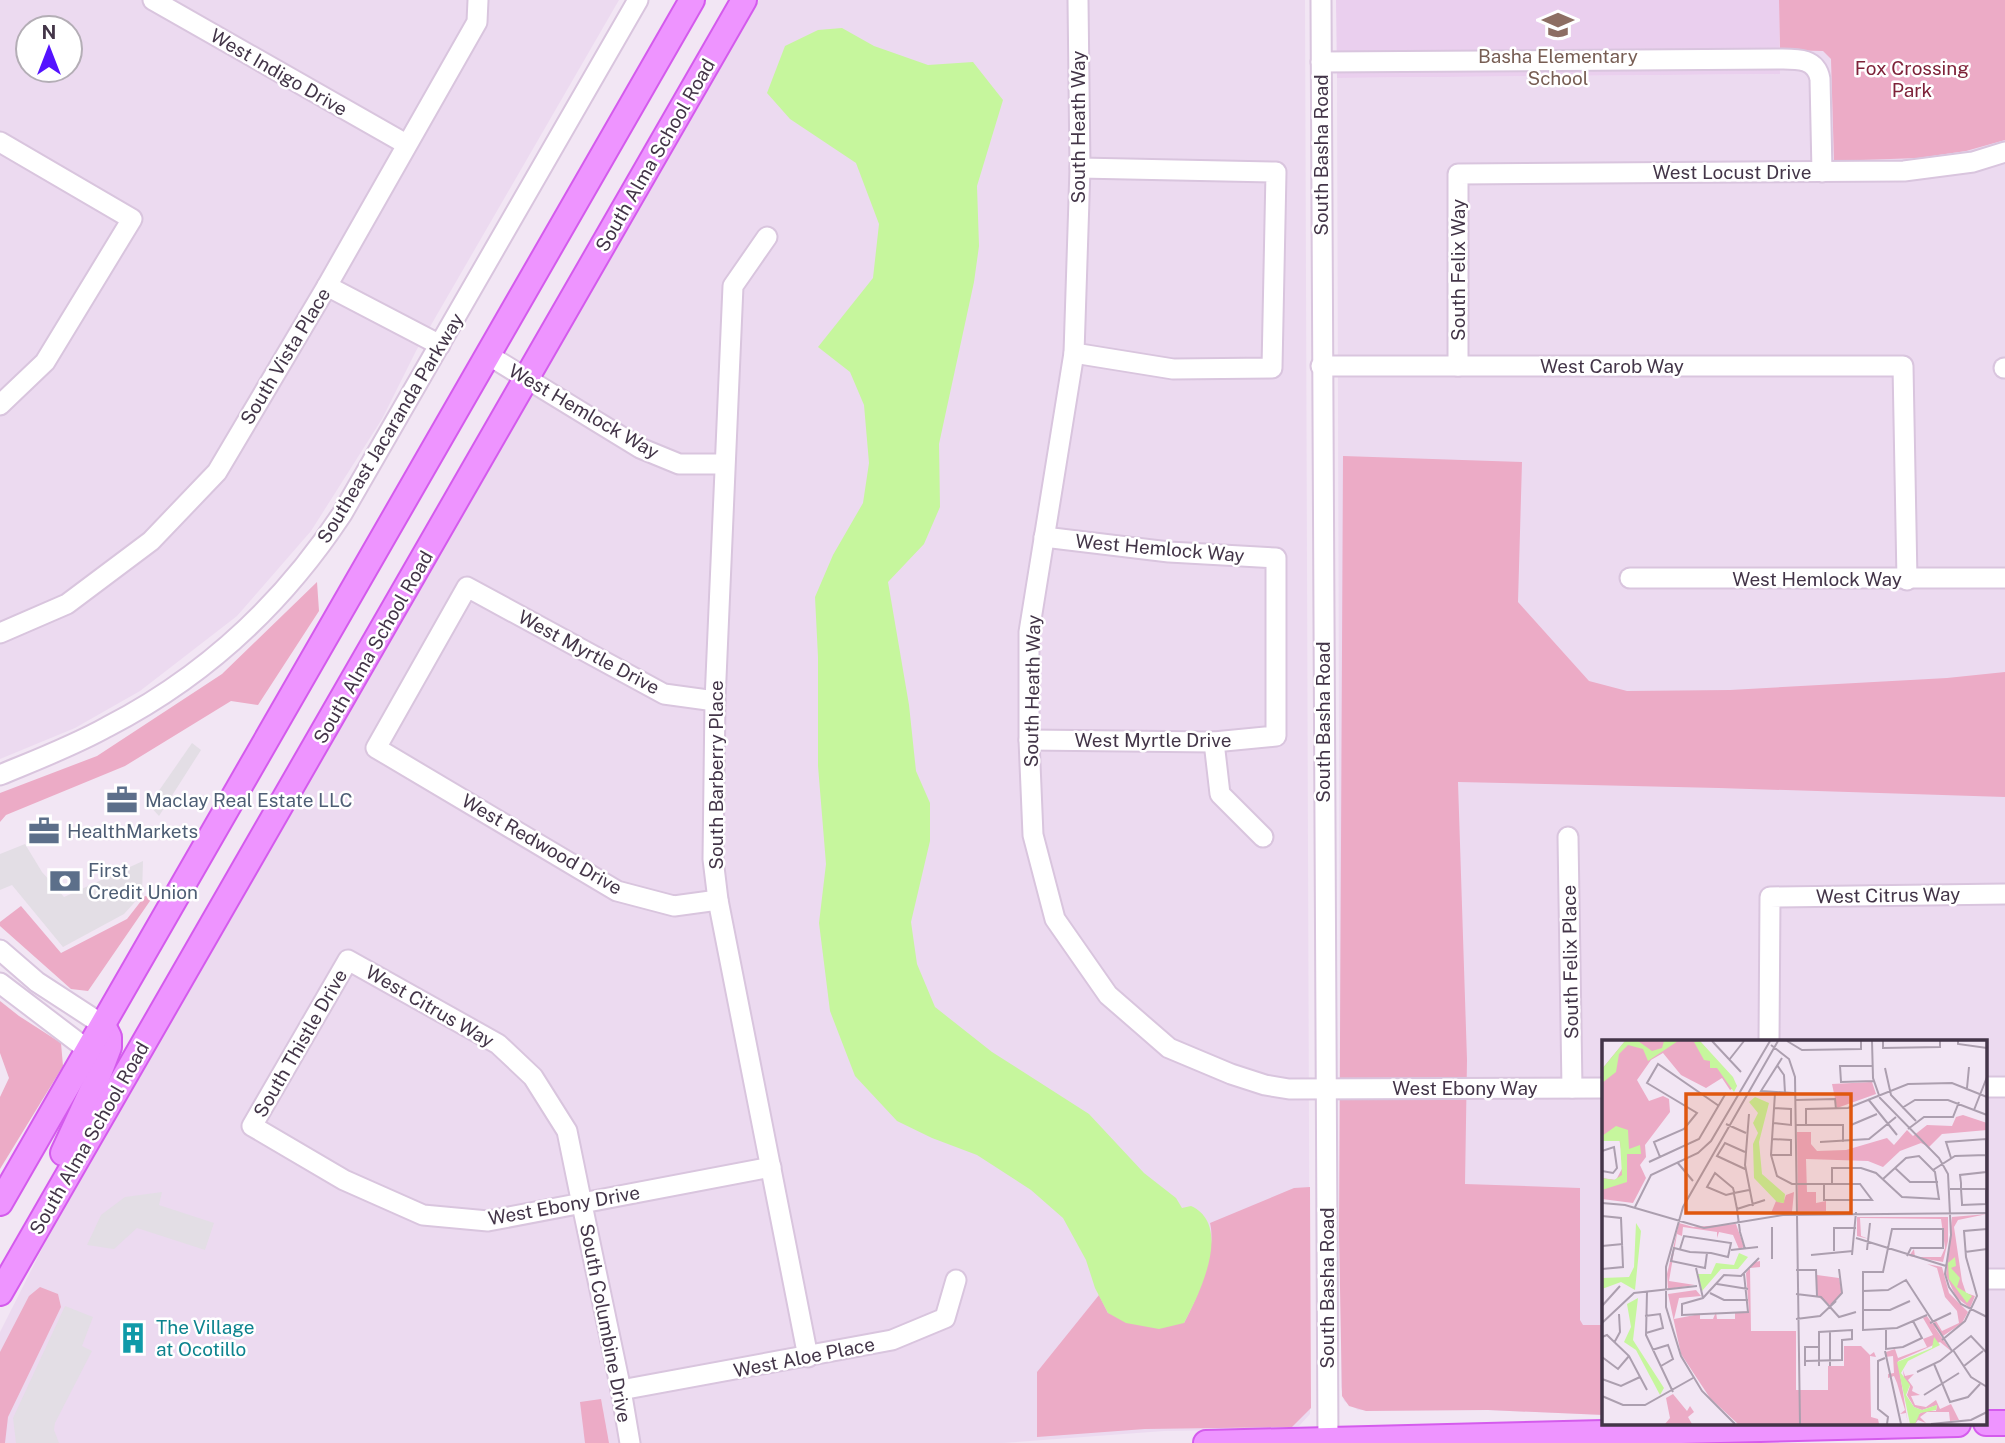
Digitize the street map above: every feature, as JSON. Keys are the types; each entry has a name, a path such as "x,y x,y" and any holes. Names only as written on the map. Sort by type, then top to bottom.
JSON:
{"main road":[{"path":"0,1203 692,0"},
{"name":"South Alma School Road","path":"0,1293 744,0"},
{"path":"48,1208 62,1154 109,1047 109,1037 103,1025"},
{"path":"1206,1443 1884,1426"}],"street":[{"name":"West Indigo Drive","path":"153,0 406,144"},
{"name":"South Vista Place","path":"0,633 67,604 151,541 217,472 327,286 477,22 478,0"},
{"name":"Southeast Jacaranda Parkway","path":"0,775 76,743 140,708 203,666 266,612 328,535 638,0"},
{"name":"South Heath Way","path":"1078,0 1080,168 1074,353 1029,632 1029,740 1033,835 1055,919 1108,995 1169,1048 1265,1085 1289,1089 1325,1088"},
{"name":"South Basha Road","path":"1321,0 1328,1441"},
{"path":"1321,62 1806,61 1819,71 1822,172"},
{"path":"0,142 132,219 45,362 0,405"},
{"name":"West Locust Drive","path":"1458,174 1904,171 1973,162 2005,152"},
{"path":"1074,353 1173,369 1272,368 1276,172 1080,168"},
{"name":"South Felix Way","path":"1458,174 1458,366"},
{"name":"South Barberry Place","path":"767,237 733,286 715,701 713,859 718,901 808,1357"},
{"path":"327,286 440,345"},
{"name":"West Hemlock Way","path":"488,355 640,448 679,464 724,464"},
{"name":"West Carob Way","path":"1321,366 1903,366 1907,580"},
{"name":"West Hemlock Way","path":"1044,537 1169,552 1276,558 1276,736"},
{"name":"West Hemlock Way","path":"1630,578 2005,578"},
{"name":"West Myrtle Drive","path":"376,748 467,587 664,694 715,701"},
{"name":"West Myrtle Drive","path":"1029,740 1214,742 1276,736"},
{"path":"1214,742 1220,794 1263,837"},
{"name":"West Redwood Drive","path":"376,748 617,891 674,906 718,901"},
{"name":"South Felix Place","path":"1568,837 1572,1088"},
{"name":"West Citrus Way","path":"1769,1040 1770,897 2005,894"},
{"path":"0,950 37,982 103,1025"},
{"name":"West Citrus Way","path":"348,960 498,1044 533,1077 567,1132 582,1202"},
{"name":"South Thistle Drive","path":"252,1126 348,960"},
{"path":"0,983 88,1050"},
{"name":"West Ebony Way","path":"1325,1088 1602,1087"},
{"name":"West Ebony Drive","path":"252,1126 344,1180 422,1215 488,1221 771,1167"},
{"name":"South Columbine Drive","path":"582,1202 630,1443"},
{"name":"West Aloe Place","path":"621,1390 892,1340 945,1318 956,1280"}],"shaded area":[{"path":"0,0 619,0 416,351 382,419 311,531 237,616 140,691 75,728 0,759"},
{"path":"759,0 1305,0 1310,1414 1299,1426 1286,1429 1164,1431 1003,1443 0,1443 0,1332 92,1150"},
{"name":"Basha Elementary School","path":"1336,0 1779,0 1780,74 1337,78"},
{"path":"1779,0 2005,0 2005,1410 1988,1411 1988,1040 1602,1040 1602,1415 1488,1410 1358,1410 1344,1401 1341,1387 1337,78 1780,74"},
{"path":"842,28 874,46 928,65 973,62 1003,100 977,186 979,246 974,282 939,444 940,507 924,544 888,582 909,705 916,771 930,803 930,841 911,922 917,964 935,1007 992,1052 1089,1114 1144,1173 1176,1198 1182,1208 1191,1206 1203,1215 1210,1228 1209,1260 1198,1295 1184,1323 1159,1329 1126,1323 1108,1313 1095,1288 1086,1260 1063,1218 1031,1190 977,1155 897,1121 855,1076 830,1011 819,923 826,864 818,766 815,597 833,555 863,503 869,463 864,405 850,372 818,347 873,278 879,224 856,163 790,119 767,93 785,46 818,30"},
{"path":"192,743 201,750 159,816 149,805"},
{"path":"25,844 42,872 64,897 143,861 142,894 124,914 63,947 12,885 0,890 0,854"},
{"path":"162,1192 159,1205 214,1223 205,1250 137,1228 114,1249 87,1245 101,1215 125,1197"},
{"path":"65,1306 93,1317 82,1346 92,1351 55,1423 54,1430 59,1443 16,1443 13,1418"}],"green space":[{"name":"Fox Crossing Park","path":"1779,0 2005,0 2005,140 1966,151 1918,158 1834,161 1831,59 1823,51 1780,50"},
{"path":"1343,456 1522,462 1518,602 1589,681 1627,691 1730,690 1947,678 2005,672 2005,797 1458,782 1467,1060 1465,1184 1580,1188 1580,1320 1583,1325 1602,1325 1602,1415 1488,1410 1366,1411 1349,1406 1342,1396 1339,1234"},
{"path":"317,582 319,611 258,705 231,701 125,766 6,815 0,822 0,793 97,756 222,674"},
{"path":"145,896 152,898 88,991 71,989 0,926 0,922 21,906 61,953 127,919"},
{"path":"0,1001 61,1043 63,1066 0,1169 0,1097 9,1078 0,1053"},
{"path":"1310,1187 1311,1408 1292,1427 1145,1429 1037,1437 1037,1372 1099,1295 1108,1313 1184,1323 1200,1288 1208,1260 1211,1247 1210,1223 1294,1188"},
{"path":"40,1287 58,1294 61,1307 8,1417 5,1443 0,1443 0,1352 29,1296"},
{"path":"601,1399 609,1443 585,1443 580,1402"}],"place":[{"name":"Basha Elementary School","path":"1558,25"},
{"name":"Maclay Real Estate LLC","path":"122,800"},
{"name":"HealthMarkets","path":"44,831"},
{"name":"First Credit Union","path":"65,881"},
{"name":"The Village at Ocotillo","path":"133,1338"}]}
